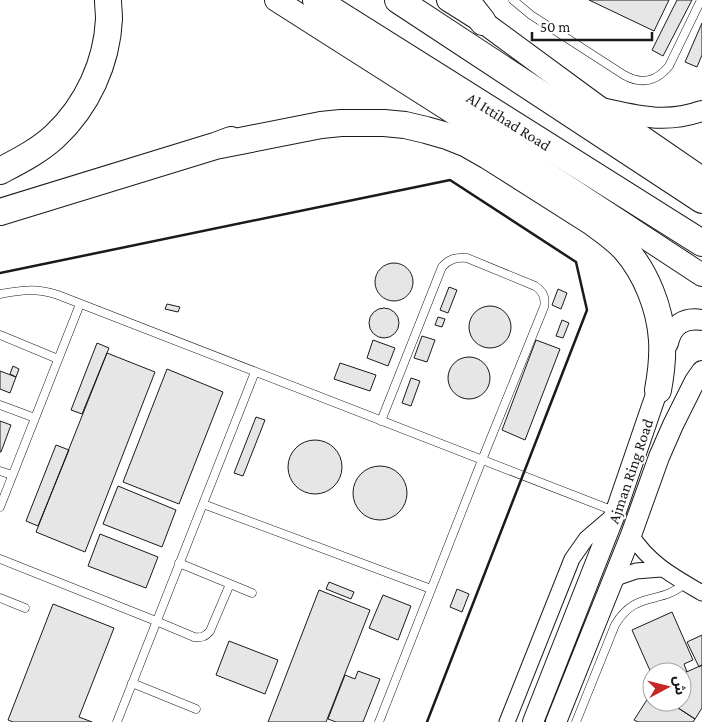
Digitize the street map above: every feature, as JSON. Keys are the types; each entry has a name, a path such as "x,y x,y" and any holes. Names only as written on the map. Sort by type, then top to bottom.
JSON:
{"highway":[{"path":"0,172 30,156 55,136 80,106 95,79 105,50 109,19 108,0"},
{"name":"Al Ittihad Road","path":"316,0 702,243"},
{"path":"398,0 702,200"},
{"path":"466,0 484,22"},
{"path":"0,212 215,146 264,128 304,116 330,112 373,110 420,116 445,122 510,149"},
{"path":"215,146 321,125 362,123 405,125 447,136 474,148 592,222 624,249 639,269 651,291 658,315 662,340 662,365 658,390"}],"main road":[{"path":"276,0 510,149 702,275"},
{"path":"448,0 484,22 600,108 702,178"},
{"path":"600,108 648,118 664,119 702,111"},
{"name":"Ajman Ring Road","path":"533,722 616,513 665,367 668,327 661,291 649,266 619,221"},
{"path":"668,343 674,329 680,323 687,320 702,320"},
{"name":"Ajman Ring Road","path":"556,722 631,535 659,457 695,381 702,372"}],"street":[{"path":"507,722 572,559 586,539 616,513"},
{"path":"631,535 644,552 661,568 702,594"},
{"path":"613,579 636,571 661,568"}],"lane":[{"path":"517,1 531,15 624,75 640,81 649,81 657,78 669,66 701,0"},
{"path":"379,722 544,307 545,302 542,293 535,286 467,258 454,258 445,263 382,421"},
{"path":"0,294 21,290 40,290 58,295 616,513"},
{"path":"0,507 80,304"},
{"path":"0,335 58,359"},
{"path":"117,722 255,372"},
{"path":"0,405 35,418"},
{"path":"0,471 12,476"},
{"path":"202,504 431,590"},
{"path":"0,559 194,637 203,637 210,632 230,584"},
{"path":"179,563 252,593"},
{"path":"576,722 615,625 620,618 639,602 668,594 685,583"},
{"path":"0,598 25,608"},
{"path":"132,684 196,709"}],"building":[{"path":"589,0 669,0 654,31"},
{"path":"677,0 692,0 663,56 652,50"},
{"path":"702,23 702,55 697,67 685,62"},
{"path":"394,263 407,269 413,282 407,295 394,301 381,295 375,282 381,269"},
{"path":"449,287 457,290 448,313 440,310"},
{"path":"558,289 567,293 561,309 552,305"},
{"path":"167,304 180,307 178,312 165,309"},
{"path":"486,306 494,306 505,312 511,327 505,342 494,348 486,348 475,342 469,331 469,323 475,312"},
{"path":"384,308 395,312 399,323 395,334 384,338 373,334 369,323 373,312"},
{"path":"438,317 445,319 442,327 435,325"},
{"path":"562,320 569,323 563,338 556,336"},
{"path":"422,336 435,340 427,362 414,358"},
{"path":"373,340 395,348 388,366 367,358"},
{"path":"536,340 560,349 525,440 502,430"},
{"path":"97,343 109,348 82,414 71,410"},
{"path":"107,353 155,372 85,552 36,532"},
{"path":"469,357 484,363 490,378 484,393 469,399 454,393 448,378 454,363"},
{"path":"340,363 376,375 370,391 334,379"},
{"path":"13,366 19,369 16,377 10,374"},
{"path":"167,369 223,392 179,504 123,482"},
{"path":"0,371 16,377 10,393 0,389"},
{"path":"411,378 420,381 411,406 402,403"},
{"path":"256,417 265,420 243,476 234,473"},
{"path":"0,421 11,425 1,452 0,452"},
{"path":"315,440 325,442 334,448 340,457 342,467 340,477 334,486 325,492 315,494 305,492 296,486 290,477 288,467 290,457 296,448 305,442"},
{"path":"56,445 69,450 38,526 26,521"},
{"path":"380,466 390,468 399,474 405,483 407,493 405,503 399,512 390,518 380,520 370,518 361,512 355,503 353,493 355,483 361,474 370,468"},
{"path":"118,486 176,510 162,547 103,524"},
{"path":"100,534 158,557 146,588 88,566"},
{"path":"329,582 354,592 351,599 326,589"},
{"path":"457,589 469,594 462,612 450,607"},
{"path":"319,590 370,610 326,722 268,722"},
{"path":"383,595 411,606 398,640 369,628"},
{"path":"53,604 114,628 79,717 92,722 13,722 8,720"},
{"path":"672,612 693,660 688,662 646,662 632,630"},
{"path":"702,635 702,665 699,667 687,642"},
{"path":"229,641 278,660 265,694 216,675"},
{"path":"702,665 702,708 695,719 684,712 692,712 692,670"},
{"path":"358,671 380,679 363,722 336,722 328,719 345,675 355,679"},
{"path":"642,708 642,712 684,712 695,719 693,722 638,722 634,720"}],"wall":[{"path":"0,273 450,180 576,262 587,310 427,722"}]}
